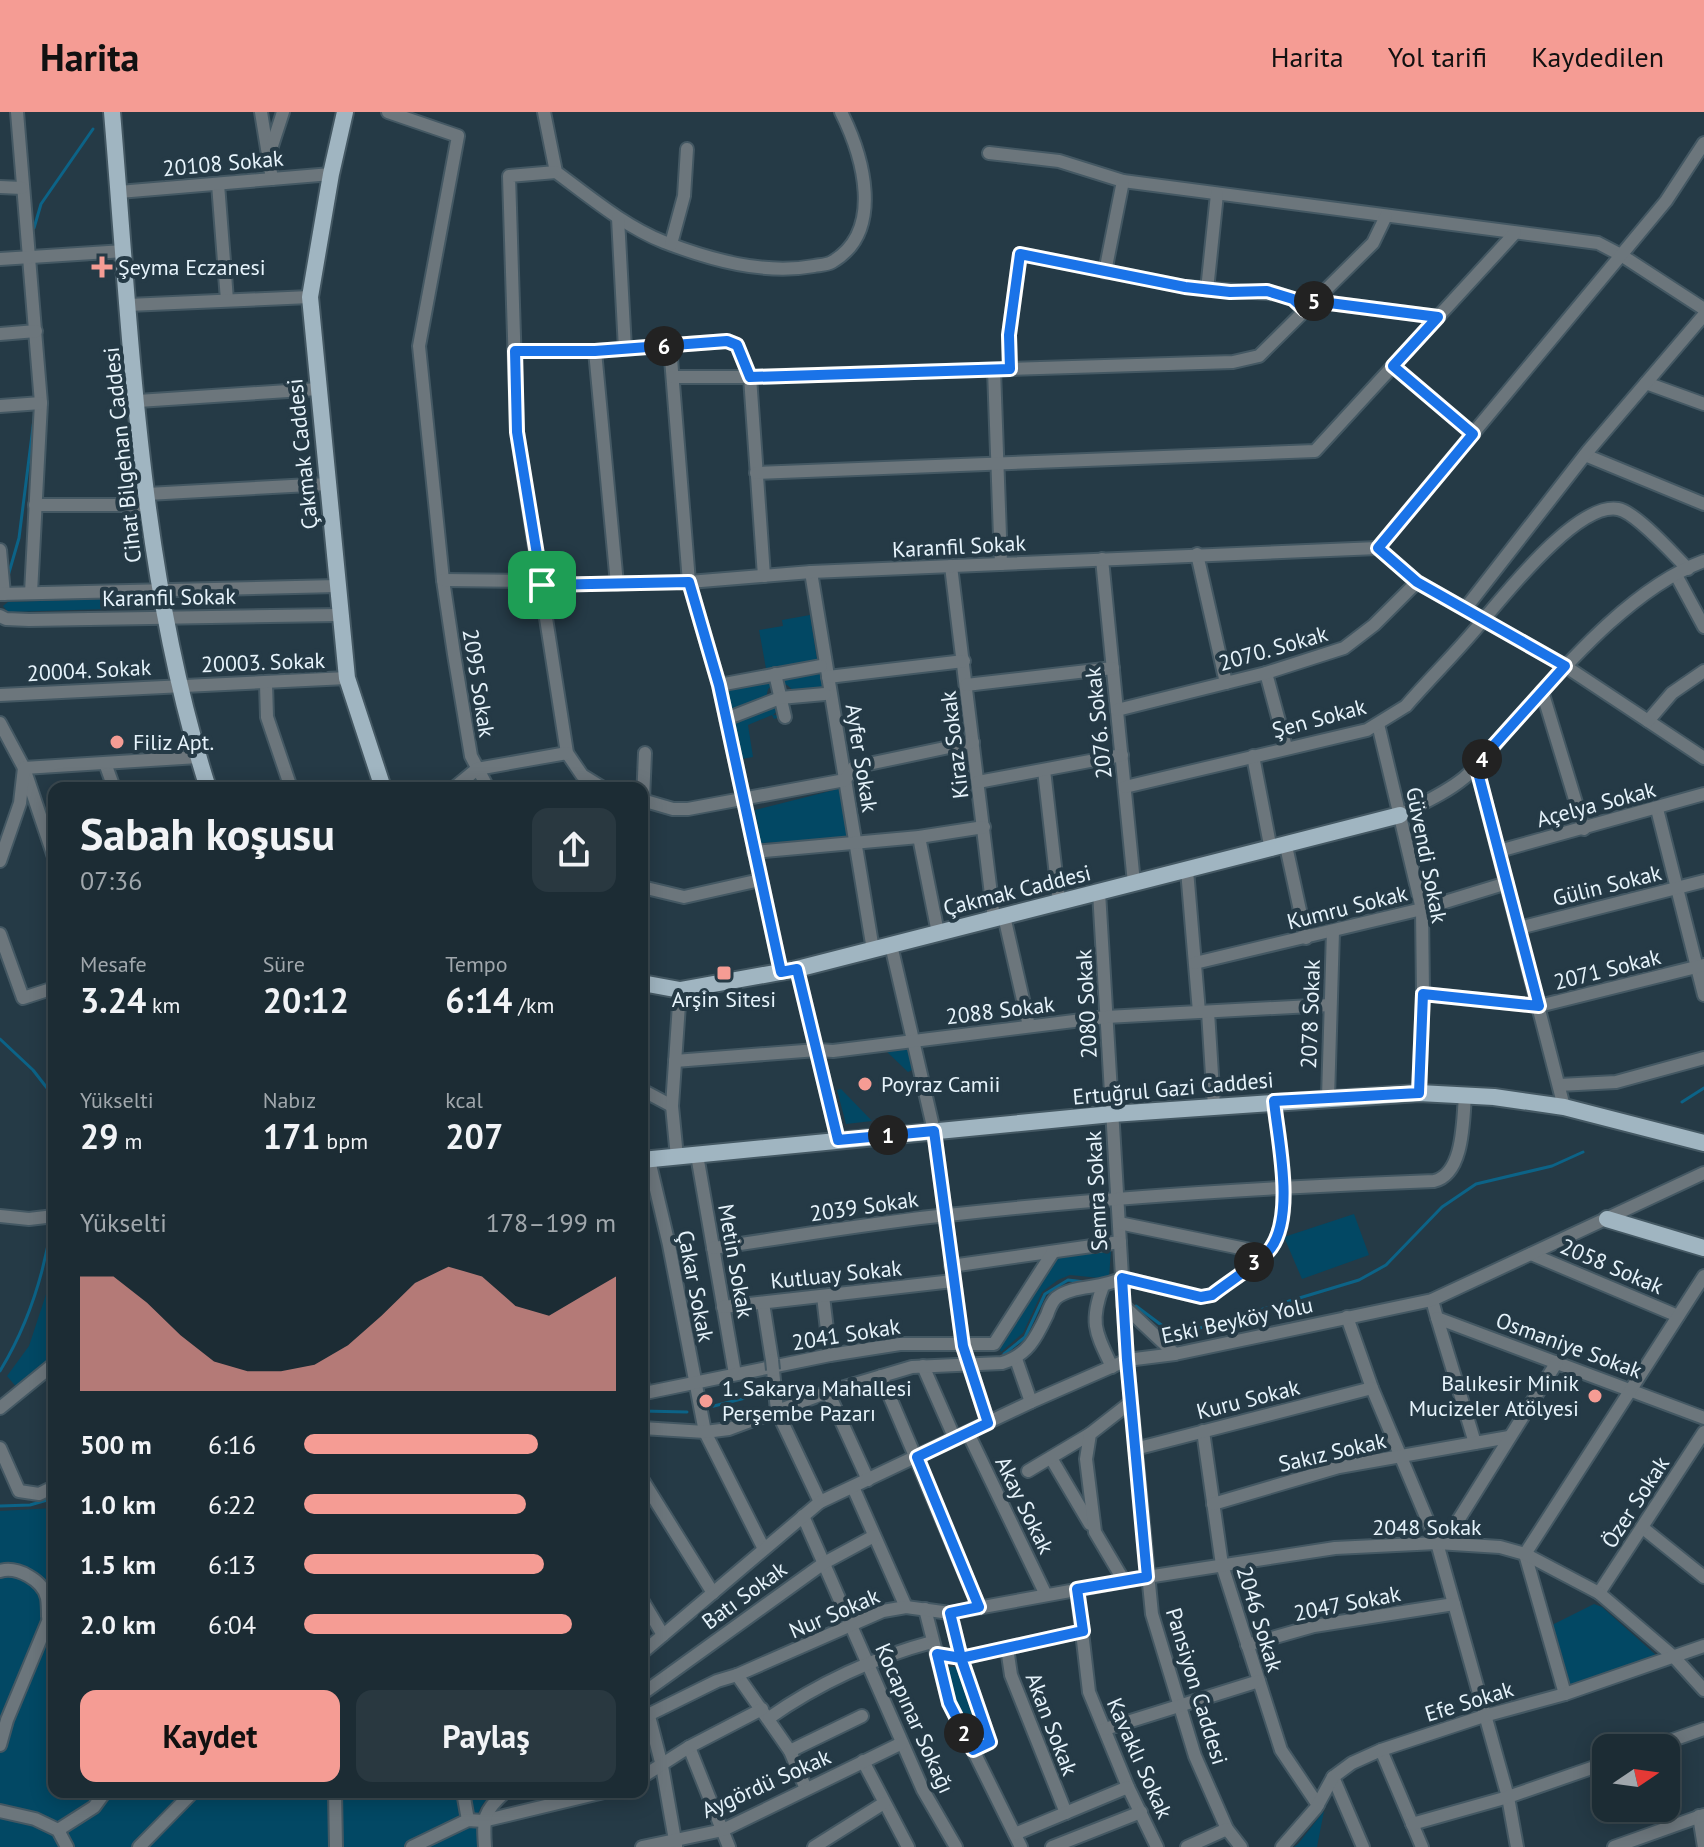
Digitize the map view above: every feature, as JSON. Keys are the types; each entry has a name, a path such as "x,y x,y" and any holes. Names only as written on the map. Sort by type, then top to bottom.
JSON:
{"main road":[{"name":"Cihat Bilgehan Caddesi","path":"112,112 147,500 160,591 180,685 206,782"},
{"name":"Çakmak Caddesi","path":"345,112 310,297 347,678 381,782"},
{"name":"Çakmak Caddesi","path":"648,984 680,990 789,970 1400,815"},
{"name":"Ertuğrul Gazi Caddesi","path":"648,1160 1112,1114 1419,1093 1465,1095 1564,1107 1704,1143"},
{"path":"1607,1219 1704,1248"}],"street":[{"path":"17,112 30,257 37,404 31,593"},
{"path":"261,112 272,179"},
{"path":"269,155 283,112"},
{"name":"2095 Sokak","path":"388,112 458,136 419,346 443,580 471,756 485,782"},
{"path":"544,112 556,172"},
{"path":"591,782 582,775 567,753 517,432 509,176 556,172 618,218 671,244 762,270 800,269 830,263 851,244 862,224 866,198 860,166 841,112"},
{"path":"1704,143 1666,201 1378,548 1417,582 1565,666 1704,758"},
{"path":"671,244 684,196 687,149"},
{"path":"989,153 1059,161 1123,181 1598,243 1704,309"},
{"name":"20108 Sokak","path":"119,192 331,174"},
{"path":"1105,272 1123,181"},
{"path":"218,184 227,300"},
{"path":"0,187 22,188"},
{"path":"1207,290 1217,194"},
{"path":"673,377 1233,362 1259,356 1373,243 1386,216"},
{"path":"618,218 625,349"},
{"path":"756,473 1315,451 1515,233"},
{"path":"0,259 124,251"},
{"path":"1010,369 1009,335 1020,254 1207,290 1267,291 1310,305 1438,317"},
{"path":"128,305 310,297"},
{"path":"1465,609 1585,455 1704,315"},
{"path":"0,334 32,331"},
{"path":"515,351 595,351 727,341 737,345 750,377 764,576"},
{"path":"670,346 689,582 719,685 760,880 817,1050 838,1140"},
{"path":"595,351 617,584"},
{"path":"1393,366 1473,434"},
{"path":"994,370 1001,564"},
{"path":"1646,383 1704,404"},
{"path":"138,401 318,389"},
{"path":"0,406 37,404"},
{"path":"1585,455 1704,504"},
{"path":"35,505 147,500 328,484"},
{"name":"Şen Sokak","path":"1125,787 1367,730 1378,724 1406,706 1547,548 1587,518 1607,510 1619,509 1628,513 1682,572 1704,627"},
{"name":"Karanfil Sokak","path":"443,580 532,581 542,585 689,582 811,572 1378,548"},
{"path":"0,550 2,594"},
{"path":"1197,554 1226,683"},
{"name":"2076. Sokak","path":"1102,559 1134,883"},
{"path":"1400,815 1464,778 1565,666 1644,596 1704,561"},
{"name":"Kiraz Sokak","path":"951,566 984,827 999,917 1029,1026"},
{"name":"Ayfer Sokak","path":"811,572 873,950"},
{"name":"2070. Sokak","path":"1117,710 1266,673 1344,648 1374,625 1417,582"},
{"name":"Karanfil Sokak","path":"2,594 337,586"},
{"name":"Karanfil Sokak","path":"0,616 29,620 339,615"},
{"path":"828,677 964,661"},
{"path":"719,685 821,666"},
{"path":"966,685 1113,668"},
{"path":"1648,721 1672,693 1704,671"},
{"path":"1266,673 1286,747"},
{"path":"775,674 785,717"},
{"name":"20003. Sokak","path":"180,685 266,684 347,678"},
{"path":"266,684 267,717 289,782"},
{"name":"20004. Sokak","path":"0,695 180,685"},
{"path":"1542,691 1584,829"},
{"path":"726,719 780,698 825,694"},
{"path":"0,723 24,768 48,839"},
{"name":"Güvendi Sokak","path":"1378,724 1422,909 1419,1093"},
{"path":"648,802 673,809 743,801 845,780 854,767 973,742"},
{"path":"461,782 477,769 567,753"},
{"path":"643,782 645,753"},
{"path":"978,782 1122,755"},
{"path":"1253,756 1306,938"},
{"path":"24,768 198,757"},
{"path":"105,763 112,782"},
{"path":"1476,765 1564,1107"},
{"path":"0,861 20,803 24,768"},
{"path":"1044,770 1059,902"},
{"name":"Açelya Sokak","path":"1499,851 1704,794"},
{"path":"1657,809 1700,966 1704,995"},
{"path":"754,852 919,837 984,827"},
{"path":"919,837 938,933"},
{"path":"1187,870 1195,963 1214,1106"},
{"path":"648,888 684,897 760,880"},
{"name":"Gülin Sokak","path":"1519,928 1704,881"},
{"name":"Kumru Sokak","path":"1195,963 1422,909 1507,883"},
{"name":"2080 Sokak","path":"1099,892 1112,1114"},
{"name":"2078 Sokak","path":"1328,1098 1333,931"},
{"path":"0,934 23,998 48,990"},
{"path":"891,945 934,1131 963,1346 988,1423"},
{"name":"2071 Sokak","path":"1423,994 1539,1006 1700,966"},
{"path":"677,1157 672,1106 680,990"},
{"name":"2088 Sokak","path":"675,1061 833,1051 1106,1017 1330,1005"},
{"path":"1559,1085 1616,1082 1704,1058"},
{"path":"648,1093 672,1106"},
{"name":"2039 Sokak","path":"713,1248 945,1215 1117,1199 1443,1179 1459,1151 1465,1095"},
{"path":"648,1428 705,1432 729,1429 881,1376 923,1366 986,1366 1016,1359 1031,1347 1054,1299 1072,1290 1103,1286 1122,1278 1201,1297 1212,1295 1271,1249 1281,1226 1284,1187 1274,1101"},
{"name":"Semra Sokak","path":"1112,1114 1127,1360"},
{"name":"Metin Sokak","path":"697,1155 735,1374"},
{"name":"Çakar Sokak","path":"648,1167 669,1245 705,1432 764,1549"},
{"name":"Eski Beyköy Yolu","path":"648,1648 820,1502 1031,1402 1127,1360 1175,1354 1432,1300 1704,1173"},
{"path":"0,1216 29,1219 48,1217"},
{"path":"1119,1223 1265,1253"},
{"path":"951,1266 1120,1242"},
{"name":"2041 Sokak","path":"648,1388 694,1383 900,1344 994,1344 1053,1252"},
{"name":"2058 Sokak","path":"1531,1254 1678,1316"},
{"path":"1565,1694 1525,1554 1704,1276"},
{"name":"Kutluay Sokak","path":"723,1307 953,1281"},
{"path":"1103,1286 1096,1306 1094,1326 1112,1367"},
{"path":"823,1296 830,1355"},
{"path":"1432,1300 1475,1443"},
{"path":"763,1303 777,1411 820,1502"},
{"path":"1123,1305 1175,1354"},
{"path":"1347,1317 1372,1388 1441,1543 1454,1604 1508,1797 1517,1847"},
{"name":"Osmaniye Sokak","path":"1437,1318 1704,1418"},
{"path":"1016,1359 1031,1402"},
{"name":"Pansiyon Caddesi","path":"1127,1360 1152,1614 1195,1756 1227,1829 1241,1847"},
{"path":"1441,1543 1557,1362"},
{"path":"923,1366 955,1439"},
{"path":"0,1408 48,1369"},
{"path":"881,1376 979,1607"},
{"name":"Kuru Sokak","path":"1135,1449 1372,1388"},
{"path":"828,1392 868,1480"},
{"path":"1028,1471 1090,1434 1131,1402"},
{"name":"2046 Sokak","path":"1203,1431 1222,1565 1281,1750 1318,1805"},
{"name":"Özer Sokak","path":"1599,1593 1704,1432"},
{"name":"Akay Sokak","path":"968,1433 1046,1595"},
{"path":"1090,1434 1086,1459 1095,1532"},
{"name":"Sakız Sokak","path":"1213,1504 1339,1467 1509,1437"},
{"path":"0,1448 19,1491 39,1494 48,1490"},
{"path":"1051,1458 1124,1581"},
{"path":"853,1487 906,1607"},
{"path":"648,1489 713,1593"},
{"name":"Kocapınar Sokağı","path":"803,1516 923,1790 956,1847"},
{"path":"1643,1528 1704,1577"},
{"name":"Batı Sokak","path":"648,1690 824,1563 874,1536"},
{"name":"2048 Sokak","path":"1147,1577 1335,1548 1441,1543 1500,1547 1525,1554 1599,1593 1674,1657 1704,1690"},
{"path":"0,1571 7,1569 29,1575 47,1595 48,1621 7,1720 0,1745"},
{"name":"Nur Sokak","path":"648,1716 717,1681 883,1611 906,1607 950,1613 1147,1577"},
{"name":"Kavaklı Sokak","path":"1077,1589 1089,1692 1128,1787 1157,1847"},
{"name":"2047 Sokak","path":"1247,1645 1314,1626 1454,1604"},
{"path":"925,1609 949,1703 1021,1847"},
{"path":"648,1610 663,1635"},
{"path":"950,1613 961,1658 990,1742 973,1750"},
{"path":"648,1774 689,1747 910,1648 935,1648 961,1658 1083,1631"},
{"name":"Efe Sokak","path":"1333,1777 1352,1763 1381,1750 1484,1716 1565,1694 1704,1646"},
{"name":"Akan Sokak","path":"1007,1648 1011,1675 1066,1813"},
{"path":"737,1675 790,1751 806,1789"},
{"path":"1105,1729 1259,1681"},
{"path":"790,1751 862,1716"},
{"path":"648,1723 662,1766 675,1843"},
{"path":"1680,1737 1704,1729"},
{"name":"Aygördü Sokak","path":"642,1847 675,1843 723,1830 902,1743"},
{"path":"689,1747 729,1847"},
{"path":"1381,1750 1422,1847"},
{"path":"863,1761 908,1847"},
{"path":"1412,1824 1508,1797 1592,1768"},
{"path":"1282,1847 1318,1805 1333,1777"},
{"path":"1333,1777 1363,1847"},
{"path":"1015,1834 1128,1787"},
{"path":"58,1830 94,1807 101,1798"},
{"path":"139,1847 187,1798"},
{"path":"335,1798 336,1847"},
{"path":"464,1798 468,1820"},
{"path":"485,1847 483,1821 489,1807 499,1798"},
{"path":"412,1847 468,1820 483,1821 579,1798"},
{"path":"814,1847 884,1803"},
{"path":"0,1811 35,1819 58,1830 67,1847"},
{"path":"1052,1847 1141,1812"},
{"path":"1618,1846 1701,1816 1704,1847"},
{"path":"1187,1847 1227,1829"}],"shaded area":[{"path":"106,599 112,604 108,609 8,612 3,606 8,602"},
{"path":"810,615 818,665 767,674 759,630 783,626 782,620"},
{"path":"821,668 825,691 794,691 787,685 779,684 777,676"},
{"path":"773,677 774,684 768,689 765,702 733,716 726,685"},
{"path":"775,703 779,709 773,715 783,716 774,719 772,715 748,725 753,757 742,759 734,719"},
{"path":"841,790 847,838 761,843 755,810"},
{"path":"903,1047 908,1050 912,1070 908,1072 884,1049"},
{"path":"841,1089 872,1121 846,1124 837,1090"},
{"path":"1354,1214 1369,1255 1302,1279 1284,1237"},
{"path":"1111,1248 1109,1279 1070,1275 1058,1280 1042,1292 1023,1333 1001,1352 998,1343 1057,1256"},
{"path":"48,1288 48,1365 18,1389 7,1376 29,1346"},
{"path":"48,1508 48,1798 488,1798 479,1810 479,1847 0,1847 0,1511"},
{"path":"1594,1604 1602,1607 1656,1655 1654,1659 1570,1687 1566,1684 1551,1628"},
{"path":"944,1667 959,1667 976,1727 968,1728 951,1694"},
{"path":"1324,1811 1317,1847 1294,1847 1298,1844"}],"waterway":[{"path":"34,228 41,204 93,129"},
{"path":"8,576 19,538 35,411"},
{"path":"0,1039 33,1070 48,1089"},
{"path":"1682,1102 1704,1088"},
{"path":"1136,1306 1168,1330 1180,1334 1359,1280 1386,1265 1442,1207 1476,1184 1552,1166 1583,1152"},
{"path":"0,1371 34,1299 48,1242"},
{"path":"1004,1354 1025,1337 1045,1294 1068,1280 1085,1282"},
{"path":"706,1408 761,1394"},
{"path":"648,1411 687,1412"},
{"path":"0,1506 30,1505 48,1500"}],"place":[{"name":"Şeyma Eczanesi","path":"102,267"},
{"name":"Filiz Apt.","path":"117,742"},
{"name":"Arşin Sitesi","path":"724,973"},
{"name":"Poyraz Camii","path":"865,1084"},
{"name":"Balıkesir Minik Mucizeler Atölyesi","path":"1595,1396"},
{"name":"1. Sakarya Mahallesi Perşembe Pazarı","path":"706,1401"}],"route":[{"path":"542,585 517,432 515,351 595,351 727,341 737,345 750,377 1010,369 1009,335 1020,254 1185,287 1230,292 1267,291 1293,299 1305,310 1314,301 1438,317 1393,366 1473,434 1378,548 1417,582 1565,666 1476,765 1539,1006 1423,994 1419,1093 1274,1101 1284,1187 1281,1226 1271,1249 1212,1295 1201,1297 1122,1278 1147,1577 1077,1589 1083,1631 961,1658 937,1654 949,1703 973,1750 990,1742 961,1658 950,1613 979,1607 917,1457 988,1423 963,1346 934,1131 838,1140 797,969 781,972 719,685 689,582 542,585"}]}
